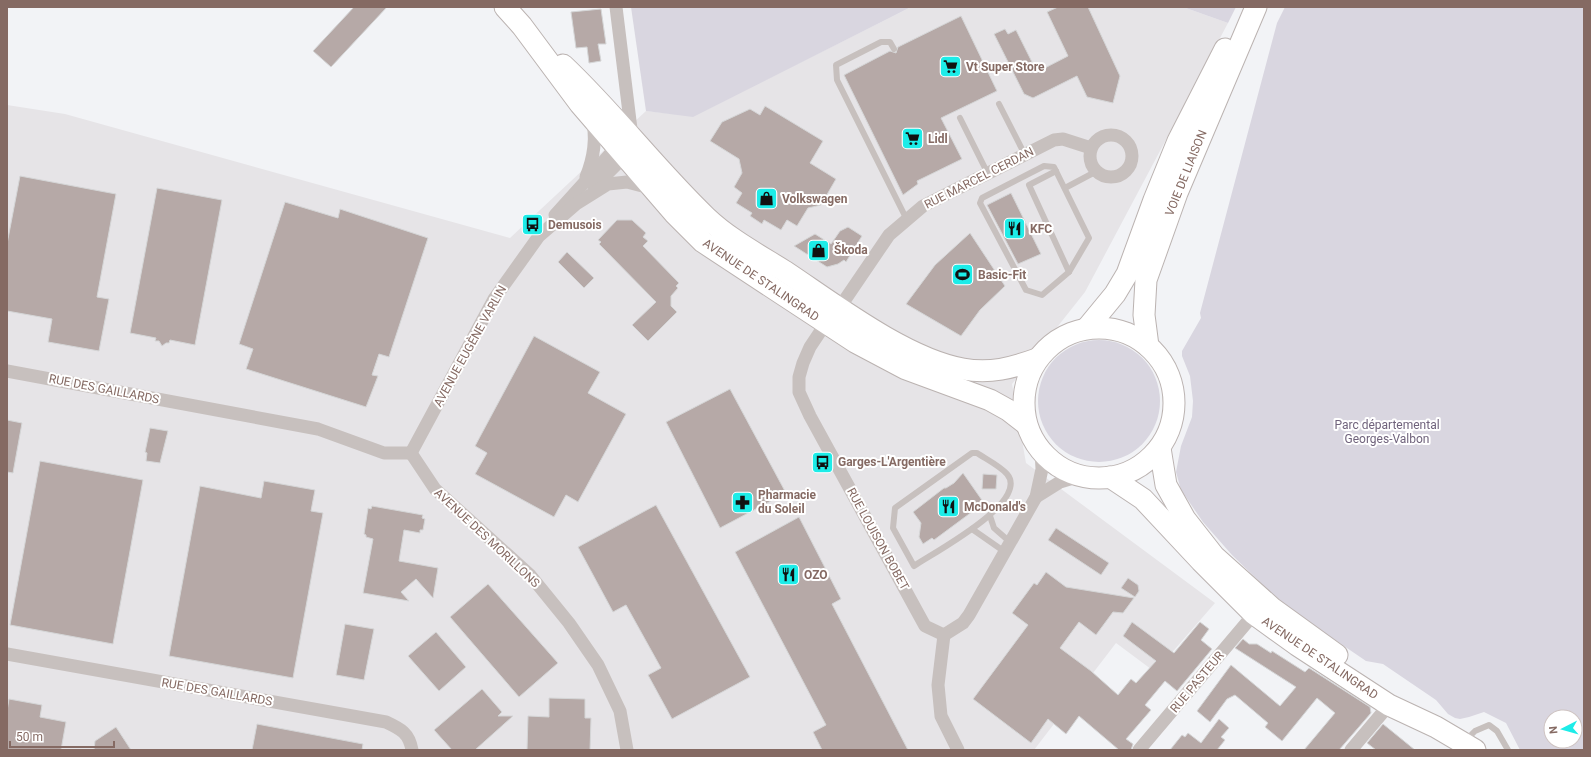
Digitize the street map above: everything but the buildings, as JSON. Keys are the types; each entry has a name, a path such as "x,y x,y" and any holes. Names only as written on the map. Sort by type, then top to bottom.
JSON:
{"main road":[{"name":"AVENUE DE STALINGRAD","path":"505,7 522,26 588,113 624,145 716,226 865,325 924,356 961,369 992,372 1037,359"},
{"name":"VOIE DE LIAISON","path":"1087,328 1115,294 1127,274 1154,200 1178,141 1246,7"},
{"name":"VOIE DE LIAISON","path":"1148,346 1143,301 1148,273 1177,193 1256,7"},
{"name":"AVENUE DE STALINGRAD","path":"522,26 592,92 654,191 690,230 713,250 882,358 912,371 990,400 1008,410 1026,424"},
{"path":"1087,328 1120,330 1135,336 1148,346 1160,359 1169,375 1173,392 1174,411 1170,429 1160,448 1139,466 1125,473 1110,477 1095,478 1080,476 1058,466 1041,451 1026,424 1024,392 1029,374 1037,359 1048,347 1060,338 1087,328"},
{"name":"AVENUE DE STALINGRAD","path":"1160,448 1166,485 1185,519 1214,556 1272,608 1322,645 1375,679 1436,727"},
{"name":"AVENUE DE STALINGRAD","path":"1110,477 1143,499 1201,561 1254,614 1297,645 1389,705 1436,727 1469,747"}],"street":[{"path":"576,204 624,145 631,129 616,7"},
{"path":"584,181 590,168 593,151 593,124 588,113"},
{"path":"1114,135 1126,142 1132,154 1131,162 1123,173 1110,177 1097,172 1090,160 1091,148 1100,137 1114,135"},
{"name":"RUE MARCEL CERDAN","path":"840,307 889,235 923,206 1054,140 1062,139 1091,148"},
{"path":"539,236 584,181 624,145"},
{"name":"AVENUE EUGÈNE VARLIN","path":"411,453 494,299 539,236 576,204 608,184 627,182 638,184 654,191"},
{"name":"RUE LOUISON BOBET","path":"840,307 826,323 810,347 799,377 799,392 925,626 944,635"},
{"name":"RUE DES GAILLARDS","path":"7,371 318,429 384,453 411,453"},
{"path":"958,750 941,716 938,685 944,635 963,623 969,615 1036,497 1042,469 1041,451"},
{"name":"AVENUE DES MORILLONS","path":"411,453 434,489 530,575 569,623 598,665 620,711 627,750"},
{"path":"1036,497 1060,482 1080,476"},
{"name":"RUE PASTEUR","path":"1139,750 1254,614"},
{"name":"RUE DES GAILLARDS","path":"7,654 386,722 401,730 410,740 412,750"},
{"path":"1351,750 1389,705"}],"lane":[{"path":"894,49 890,42 881,42 836,65 837,80 907,220"},
{"path":"999,104 1025,155"},
{"path":"960,118 988,174"},
{"path":"1044,166 1054,167 1065,188 1089,238 1070,272 1042,295 1026,290 980,203 982,198 1044,166"},
{"path":"1056,171 1029,185 1070,272"},
{"path":"1065,188 1097,172"},
{"path":"972,453 977,453 1008,474 1011,485 998,508 990,516 914,566 893,528 895,508 972,453"},
{"path":"990,516 994,528 1008,548"},
{"path":"972,529 1008,548"},
{"path":"1469,747 1475,731 1488,725 1497,731 1508,750"}],"shaded area":[{"path":"911,7 1183,7 1228,23 1085,292 1012,384 1026,463 1215,603 1155,672 1116,643 1034,750 7,750 7,105 65,114 510,238 646,111 693,116"}],"green space":[{"path":"631,7 911,7 693,117 646,111"},
{"path":"1183,7 1236,7 1228,23"},
{"name":"Parc départemental Georges-Valbon","path":"1285,7 1584,7 1584,750 1520,750 1506,723 1484,712 1460,719 1448,714 1436,700 1383,664 1366,661 1297,614 1271,593 1232,555 1203,522 1181,490 1176,472 1181,446 1192,417 1193,401 1190,376 1182,356 1182,351 1201,318 1200,313 1277,23"},
{"path":"1099,340 1123,344 1142,358 1156,377 1160,401 1156,425 1142,444 1123,458 1099,462 1075,458 1056,444 1042,425 1038,401 1042,377 1056,358 1075,344"}],"place":[{"name":"Vt Super Store","path":"951,67"},
{"name":"Lidl","path":"913,139"},
{"name":"Volkswagen","path":"767,199"},
{"name":"Demusois","path":"532,225"},
{"name":"KFC","path":"1014,229"},
{"name":"Škoda","path":"819,250"},
{"name":"Basic-Fit","path":"963,275"},
{"name":"Garges-L'Argentière","path":"823,462"},
{"name":"Pharmacie du Soleil","path":"742,502"},
{"name":"McDonald's","path":"949,507"},
{"name":"OZO","path":"788,575"}]}
